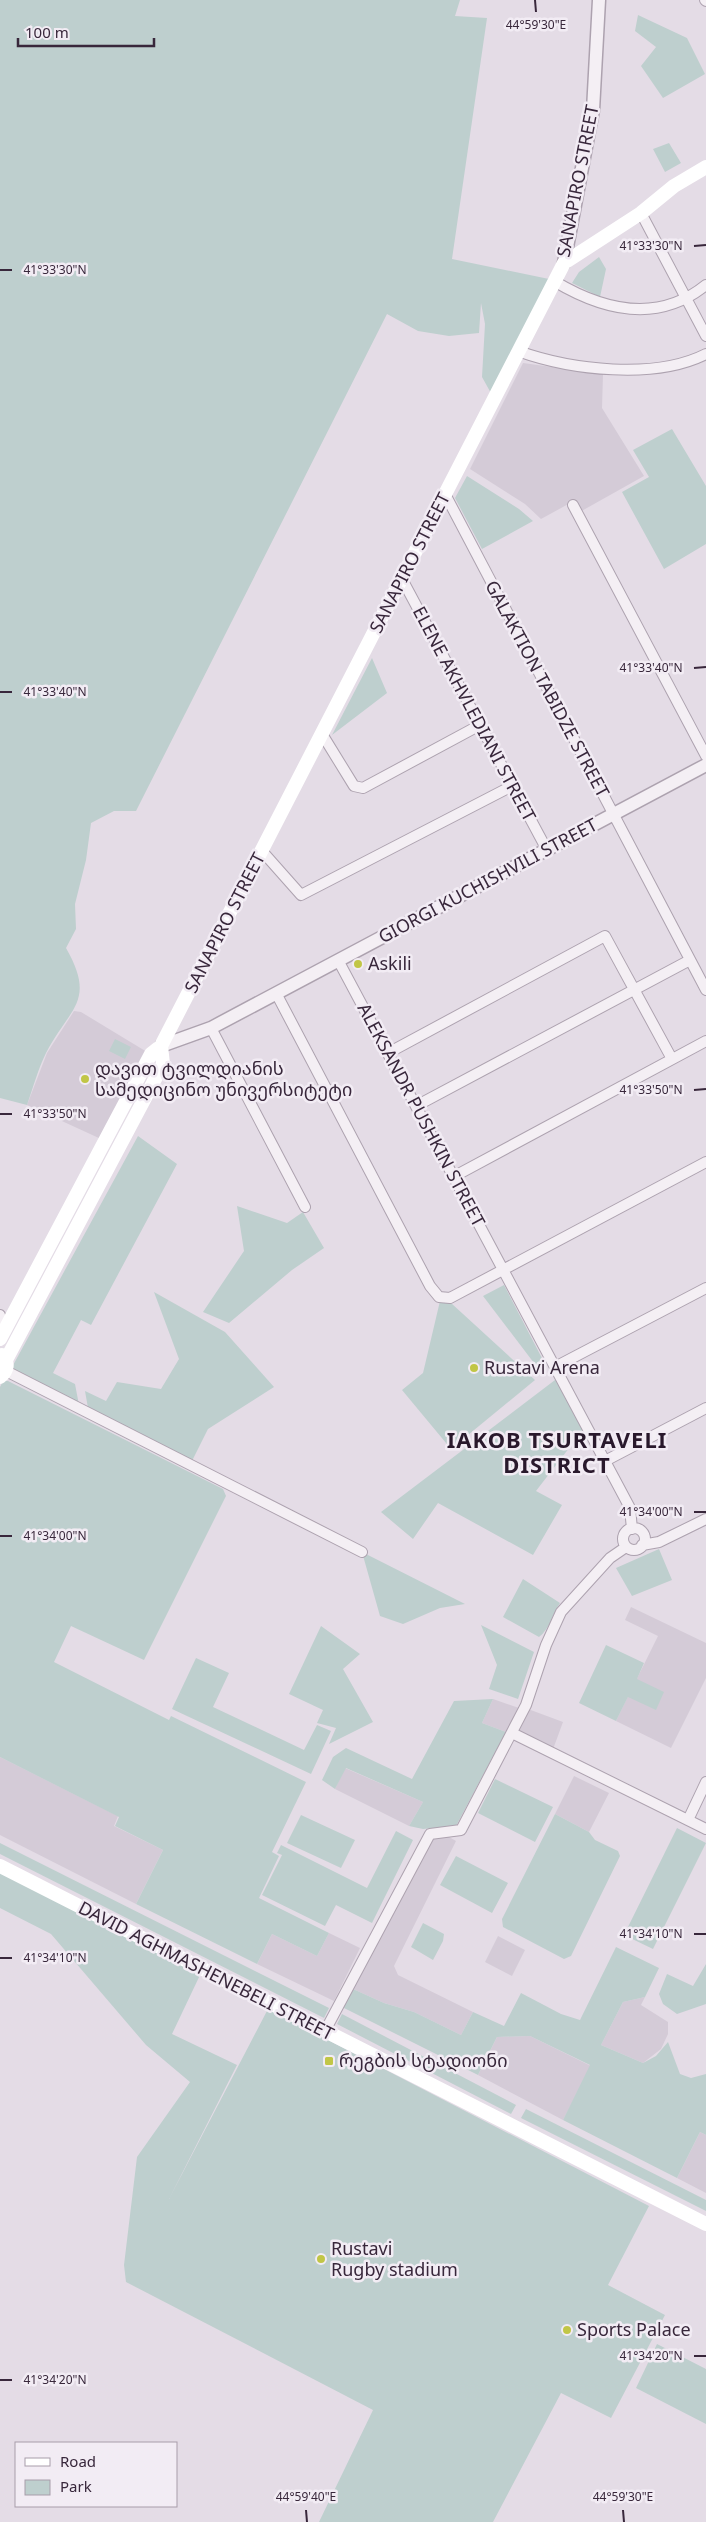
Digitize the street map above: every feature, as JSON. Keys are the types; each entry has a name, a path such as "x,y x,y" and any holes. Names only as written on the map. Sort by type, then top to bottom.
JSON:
{"main road":[{"path":"564,262 642,212 674,186 706,167"},
{"name":"SANAPIRO STREET","path":"2,1336 151,1054 161,1046 564,262"},
{"name":"SANAPIRO STREET","path":"2,1369 163,1064 161,1046"},
{"name":"DAVID AGHMASHENEBELI STREET","path":"0,1866 706,2224"}],"street":[{"name":"SANAPIRO STREET","path":"564,262 593,110 599,0"},
{"path":"642,212 706,336"},
{"path":"554,281 575,293 615,307 653,309 668,307 686,299 706,285"},
{"path":"518,351 551,361 626,369 654,369 678,364 706,354"},
{"name":"GALAKTION TABIDZE STREET","path":"445,494 706,990"},
{"path":"573,505 706,756"},
{"name":"ELENE AKHVLEDIANI STREET","path":"402,579 547,850"},
{"path":"322,734 354,786 363,788 480,725"},
{"name":"GIORGI KUCHISHVILI STREET","path":"161,1046 212,1028 706,765"},
{"path":"262,850 301,895 512,786"},
{"path":"388,1053 604,936 672,1059"},
{"name":"ALEKSANDR PUSHKIN STREET","path":"338,960 630,1508 632,1529"},
{"path":"416,1106 690,960"},
{"path":"276,993 430,1286 439,1297 450,1298 706,1162"},
{"path":"212,1028 305,1206"},
{"path":"453,1177 706,1041"},
{"path":"554,1367 706,1288"},
{"path":"0,1316 2,1336"},
{"path":"2,1369 362,1552"},
{"path":"605,1462 706,1408"},
{"path":"626,1547 635,1550 642,1545 659,1542 706,1519"},
{"path":"626,1547 623,1538 626,1532 632,1529 639,1530 643,1535 642,1545"},
{"path":"325,2031 430,1834 461,1830 526,1705 546,1645 561,1612 610,1558 626,1547"},
{"path":"512,1733 706,1828"},
{"path":"688,1820 706,1782"}],"shaded area":[{"path":"523,363 603,374 602,408 644,476 578,513 572,502 541,519 525,504 470,469"},
{"name":"დავით ტვილდიანის სამედიცინო უნივერსიტეტი","path":"74,1011 81,1012 147,1052 101,1139 27,1105 47,1053"},
{"path":"631,1607 706,1643 706,1678 671,1748 616,1721 658,1636 625,1620"},
{"path":"493,1699 519,1708 506,1732 482,1723"},
{"path":"528,1709 563,1722 552,1752 516,1734"},
{"path":"0,1757 118,1816 114,1826 163,1850 136,1904 0,1835"},
{"path":"345,1768 423,1802 409,1826 335,1789"},
{"path":"574,1776 609,1793 589,1832 555,1814"},
{"path":"444,1834 456,1841 394,1966 398,1975 473,2012 461,2035 414,2012 384,2003 353,1989 434,1836"},
{"path":"329,1933 360,1948 334,2001 257,1964 272,1934 317,1956"},
{"path":"498,1936 525,1950 512,1976 485,1962"},
{"path":"645,1997 641,2005 668,2022 668,2034 661,2049 643,2063 601,2045 623,2002"},
{"path":"530,2036 591,2066 563,2120 478,2075 497,2037"},
{"path":"700,2132 706,2135 706,2193 677,2178"}],"green space":[{"path":"0,0 460,0 455,16 487,18 452,259 549,279 492,395 482,377 485,324 481,303 479,333 449,336 418,331 387,314 136,811 114,811 91,823 86,860 75,904 76,929 66,948 75,966 79,981 79,993 71,1014 46,1053 27,1105 0,1098"},
{"path":"638,15 687,38 705,74 663,98 641,66 656,47 635,31"},
{"path":"669,143 681,163 665,172 653,149"},
{"path":"599,257 606,269 600,297 572,283 579,272"},
{"path":"672,429 706,486 706,544 664,569 622,492 649,477 633,450"},
{"path":"467,476 519,509 533,521 482,549 455,498"},
{"path":"372,658 387,693 332,735"},
{"path":"115,1039 131,1047 125,1059 109,1051"},
{"path":"138,1136 177,1164 91,1325 81,1320 53,1373 75,1384 79,1405 11,1369"},
{"path":"237,1206 287,1223 303,1212 324,1248 292,1270 229,1323 203,1312 244,1251"},
{"path":"504,1285 545,1364 537,1367 483,1296"},
{"path":"154,1292 225,1332 274,1387 208,1429 192,1461 88,1408 85,1391 106,1401 117,1382 161,1389 179,1359"},
{"name":"Rustavi Arena","path":"440,1301 451,1303 535,1380 451,1449 402,1390 423,1373"},
{"path":"557,1380 583,1430 536,1491 562,1505 533,1555 438,1503 413,1539 381,1512"},
{"path":"3,1381 8,1381 223,1489 226,1496 144,1660 71,1626 54,1662 169,1720 171,1716 306,1782 272,1852 279,1856 259,1898 329,1933 317,1956 272,1934 257,1964 136,1904 163,1850 115,1826 119,1817 0,1757 0,1387"},
{"path":"659,1549 672,1580 632,1596 616,1568"},
{"path":"362,1552 465,1604 440,1608 403,1624 380,1616"},
{"path":"523,1579 560,1603 546,1630 539,1637 503,1617"},
{"path":"481,1625 534,1652 518,1699 489,1689 497,1665"},
{"path":"321,1626 360,1654 343,1669 373,1722 329,1744 336,1728 317,1723 323,1710 289,1694"},
{"path":"606,1645 644,1663 637,1679 664,1692 656,1710 628,1697 616,1721 579,1703"},
{"path":"196,1658 229,1673 213,1707 304,1750 317,1725 331,1731 311,1774 172,1709"},
{"path":"493,1699 482,1723 506,1732 456,1826 423,1829 409,1826 423,1802 346,1768 335,1789 322,1780 333,1757 346,1748 412,1779 454,1701"},
{"path":"495,1779 553,1807 535,1842 478,1813"},
{"path":"555,1814 589,1832 595,1840 618,1851 620,1856 571,1956 564,1959 503,1927 502,1919"},
{"path":"301,1815 355,1840 341,1868 287,1843"},
{"path":"677,1828 706,1843 653,1949 624,1935"},
{"path":"396,1831 413,1840 372,1923 336,1905 325,1926 262,1895 282,1855 277,1853 281,1845 367,1888"},
{"path":"0,1843 329,2008 324,2018 0,1854"},
{"path":"456,1856 508,1883 492,1913 440,1885"},
{"name":"Rustavi Rugby stadium","path":"0,1872 201,1973 172,2034 237,2065 169,2199 268,2009 649,2206 608,2285 665,2315 611,2418 561,2393 493,2522 319,2522 373,2410 126,2282 124,2265 137,2157 190,2082 146,2045 51,1934 0,1908"},
{"path":"423,1923 444,1934 443,1941 433,1960 411,1947"},
{"path":"616,1947 659,1968 645,1997 623,2002 601,2045 643,2063 656,2056 668,2042 680,2074 691,2078 706,2074 706,2135 700,2132 677,2178 563,2120 590,2065 530,2036 497,2037 478,2075 342,2007 353,1989 384,2003 414,2012 461,2035 473,2012 504,2026 521,1993 561,2014 580,2020"},
{"path":"706,1964 706,2004 677,2014 663,2004 659,1994 667,1974 693,1986"},
{"path":"342,2014 516,2105 511,2114 337,2024"},
{"path":"526,2109 706,2200 706,2211 521,2118"},
{"path":"657,2344 706,2369 706,2424 636,2388"}],"place":[{"name":"Askili","path":"358,964"},
{"name":"დავით ტვილდიანის სამედიცინო უნივერსიტეტი","path":"85,1079"},
{"name":"Rustavi Arena","path":"474,1368"},
{"name":"რეგბის სტადიონი","path":"329,2061"},
{"name":"Rustavi Rugby stadium","path":"321,2259"},
{"name":"Sports Palace","path":"567,2330"}],"district":[{"name":"IAKOB TSURTAVELI DISTRICT","path":"557,1452"}]}
